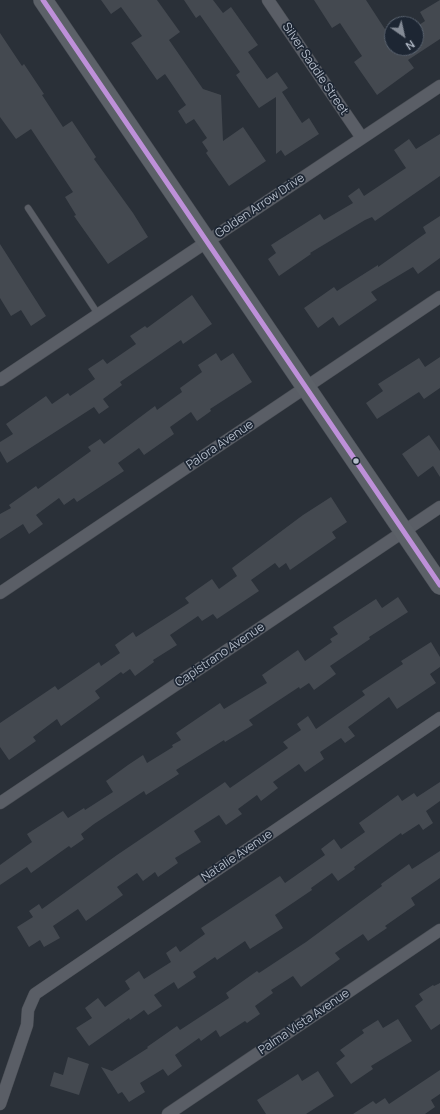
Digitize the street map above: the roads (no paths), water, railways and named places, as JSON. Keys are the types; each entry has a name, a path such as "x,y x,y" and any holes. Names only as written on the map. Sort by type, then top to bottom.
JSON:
{"main road":[{"path":"43,0 440,585"}],"street":[{"name":"Silver Saddle Street","path":"268,0 362,138"},
{"name":"Golden Arrow Drive","path":"1,377 440,86"},
{"name":"Palora Avenue","path":"0,593 440,297"},
{"name":"Capistrano Avenue","path":"0,803 440,507"},
{"name":"Natalie Avenue","path":"0,1104 27,1025 28,1010 35,994 440,718"},
{"name":"Palma Vista Avenue","path":"168,1114 440,930"}],"lane":[{"path":"28,208 98,314"}]}
